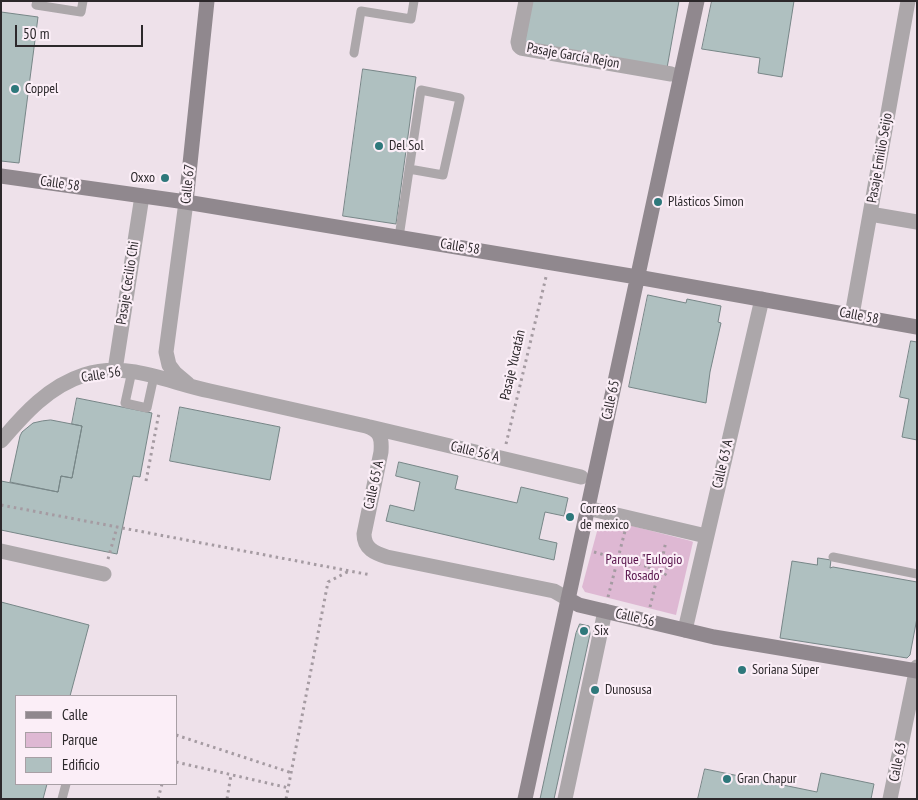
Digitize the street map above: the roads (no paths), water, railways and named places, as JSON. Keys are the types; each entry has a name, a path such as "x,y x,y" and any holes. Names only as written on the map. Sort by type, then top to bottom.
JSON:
{"main road":[{"name":"Calle 67","path":"186,202 207,1"},
{"name":"Calle 65","path":"525,799 697,1"},
{"name":"Calle 58","path":"1,176 186,202 399,237 917,327"},
{"name":"Calle 56","path":"568,599 579,605 607,604 685,630 714,637 916,670"}],"street":[{"name":"Pasaje García Rejon","path":"526,1 518,42 521,48 671,74"},
{"name":"Pasaje Emilio Seijo","path":"852,315 908,1"},
{"name":"Pasaje Cecilio Chi","path":"115,370 142,196"},
{"name":"Calle 67","path":"169,365 166,352 186,202"},
{"path":"870,214 917,222"},
{"name":"Calle 63 A","path":"685,630 762,299"},
{"name":"Calle 56","path":"169,365 175,373 192,387"},
{"name":"Calle 56","path":"1,441 30,408 42,397 58,387 85,375 115,370 132,371 154,376 192,387 374,429"},
{"name":"Calle 56 A","path":"374,429 581,477"},
{"name":"Calle 65 A","path":"364,540 382,442 374,429"},
{"path":"588,508 706,536"},
{"name":"Calle 56","path":"364,540 366,546 371,551 387,557 554,592 568,599"},
{"path":"1,551 104,574"},
{"path":"565,799 607,604"},
{"name":"Calle 63","path":"890,799 916,670"}],"lane":[{"path":"37,1 36,5 81,12 83,1"},
{"path":"354,53 361,11 411,19 414,1"},
{"path":"399,237 409,170 421,90 460,98 443,175 409,170"},
{"path":"132,371 125,403 147,408 154,376"},
{"path":"834,557 917,574"},
{"path":"62,799 66,785"}],"place":[{"name":"Coppel","path":"15,89"},
{"name":"Del Sol","path":"379,146"},
{"name":"Oxxo","path":"165,178"},
{"name":"Plásticos Simon","path":"658,202"},
{"name":"Correos de mexico","path":"570,517"},
{"name":"Six","path":"584,631"},
{"name":"Soriana Súper","path":"742,670"},
{"name":"Dunosusa","path":"595,690"},
{"name":"Gran Chapur","path":"727,779"}],"park label":[{"name":"Parque \"Eulogio Rosado\"","path":"644,568"}]}
